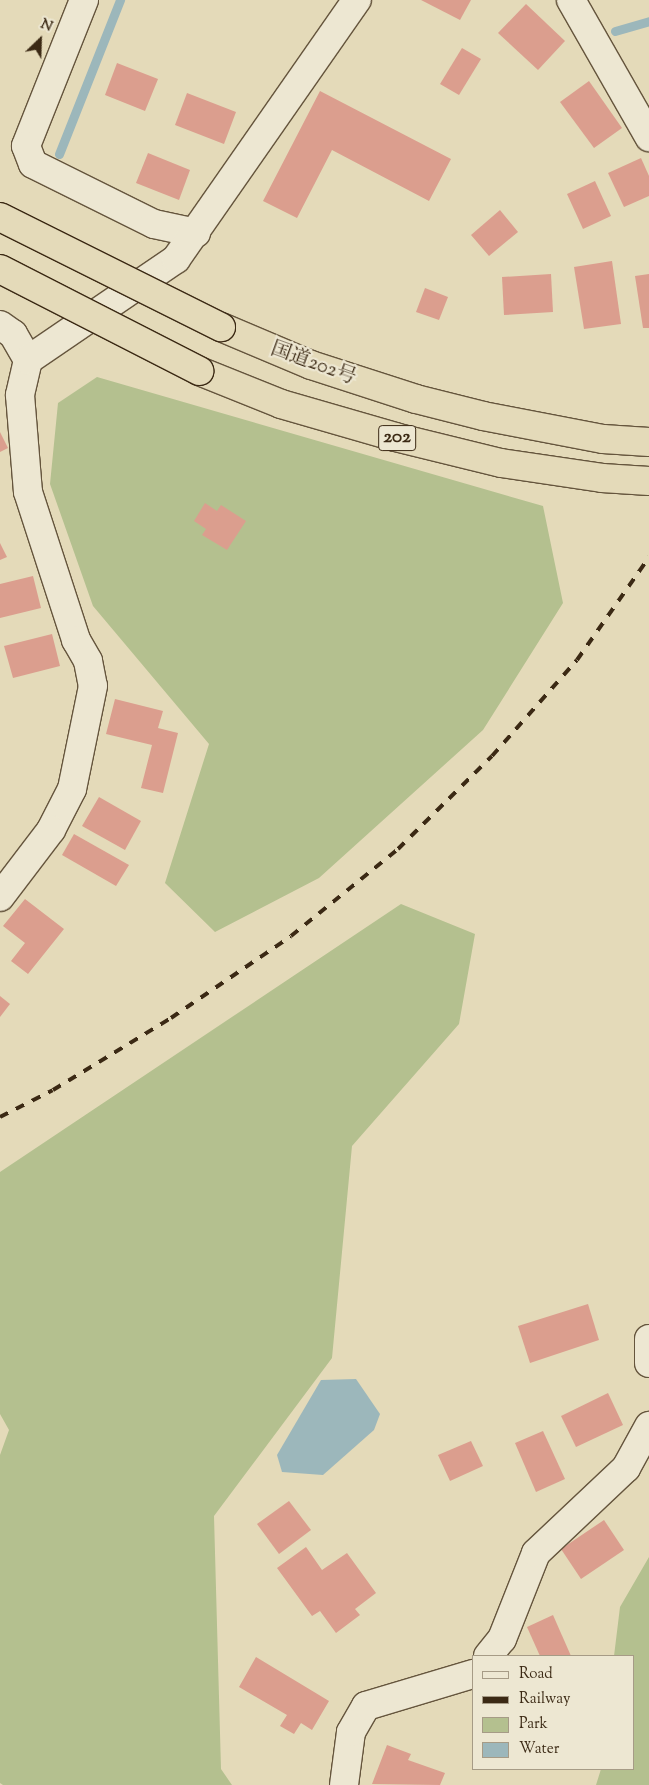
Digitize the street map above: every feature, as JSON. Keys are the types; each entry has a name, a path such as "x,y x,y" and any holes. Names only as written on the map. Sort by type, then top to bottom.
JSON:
{"highway":[{"name":"国道202号","path":"0,217 221,327 312,365 416,399 483,416 603,439 649,442"},
{"name":"202","path":"0,269 199,372 291,407 395,438 501,463 602,478 649,482"}],"street":[{"path":"84,0 26,146 33,164 154,224 196,233"},
{"path":"0,897 51,830 72,789 93,686 88,661 76,640 28,492 20,395 28,360 176,258 196,233 358,0"},
{"path":"571,0 649,137"},
{"path":"0,325 13,334 28,360"},
{"path":"649,1339 649,1362"},
{"path":"489,1655 502,1639 536,1553 626,1468 649,1426"},
{"path":"344,1785 350,1732 366,1706 472,1674"}],"green space":[{"path":"97,377 543,506 563,603 483,730 319,878 215,932 165,883 209,744 93,606 50,484 58,403"},
{"path":"401,904 475,934 459,1024 352,1146 332,1358 214,1516 221,1769 232,1785 3,1785 0,1783 0,1455 9,1430 0,1414 0,1172"},
{"path":"649,1557 649,1785 596,1785 601,1770 634,1770 634,1655 614,1655 620,1607"}],"water":[{"path":"356,1379 380,1414 374,1430 323,1475 282,1472 277,1455 321,1380"}],"building":[{"path":"421,0 471,0 460,20"},
{"path":"526,4 565,41 538,70 498,33"},
{"path":"462,48 481,59 459,95 440,84"},
{"path":"117,63 158,79 145,111 105,95"},
{"path":"589,81 622,128 594,148 560,102"},
{"path":"320,91 451,159 429,201 332,150 297,218 263,201"},
{"path":"187,93 236,112 224,144 175,125"},
{"path":"148,153 190,170 179,200 136,183"},
{"path":"641,158 649,176 649,196 624,207 608,173"},
{"path":"595,181 611,216 583,229 567,194"},
{"path":"500,210 518,232 489,256 471,235"},
{"path":"612,261 621,324 584,329 574,267"},
{"path":"551,274 553,312 504,315 502,277"},
{"path":"649,274 649,328 643,328 635,276"},
{"path":"425,288 448,297 439,320 416,312"},
{"path":"0,432 8,448 0,452"},
{"path":"205,503 217,511 221,505 246,521 227,550 202,535 206,529 194,521"},
{"path":"0,543 7,557 0,560"},
{"path":"33,576 41,608 0,618 0,584"},
{"path":"52,634 60,666 13,678 4,646"},
{"path":"115,699 163,711 158,728 178,733 163,793 141,788 152,745 106,734"},
{"path":"99,797 141,821 125,850 82,826"},
{"path":"74,834 129,865 116,886 62,855"},
{"path":"25,899 64,929 28,974 11,961 25,943 3,926"},
{"path":"0,996 10,1004 0,1017"},
{"path":"588,1304 599,1340 530,1363 518,1326"},
{"path":"608,1393 623,1425 576,1447 561,1416"},
{"path":"543,1431 565,1479 536,1492 515,1443"},
{"path":"471,1441 483,1466 450,1481 438,1455"},
{"path":"289,1501 311,1530 279,1554 257,1524"},
{"path":"604,1520 624,1550 581,1579 561,1549"},
{"path":"306,1547 322,1570 347,1553 376,1593 355,1609 360,1615 336,1633 320,1611 312,1616 277,1568"},
{"path":"553,1615 571,1655 540,1655 527,1627"},
{"path":"256,1657 329,1701 312,1730 301,1723 294,1734 280,1726 287,1715 239,1687"},
{"path":"387,1745 411,1754 408,1760 445,1773 440,1785 372,1784"}],"waterway":[{"path":"59,154 120,0"},
{"path":"615,31 649,21"}],"railway":[{"path":"0,1117 53,1090 171,1018 291,936 398,849 492,756 577,660 649,557"}]}
